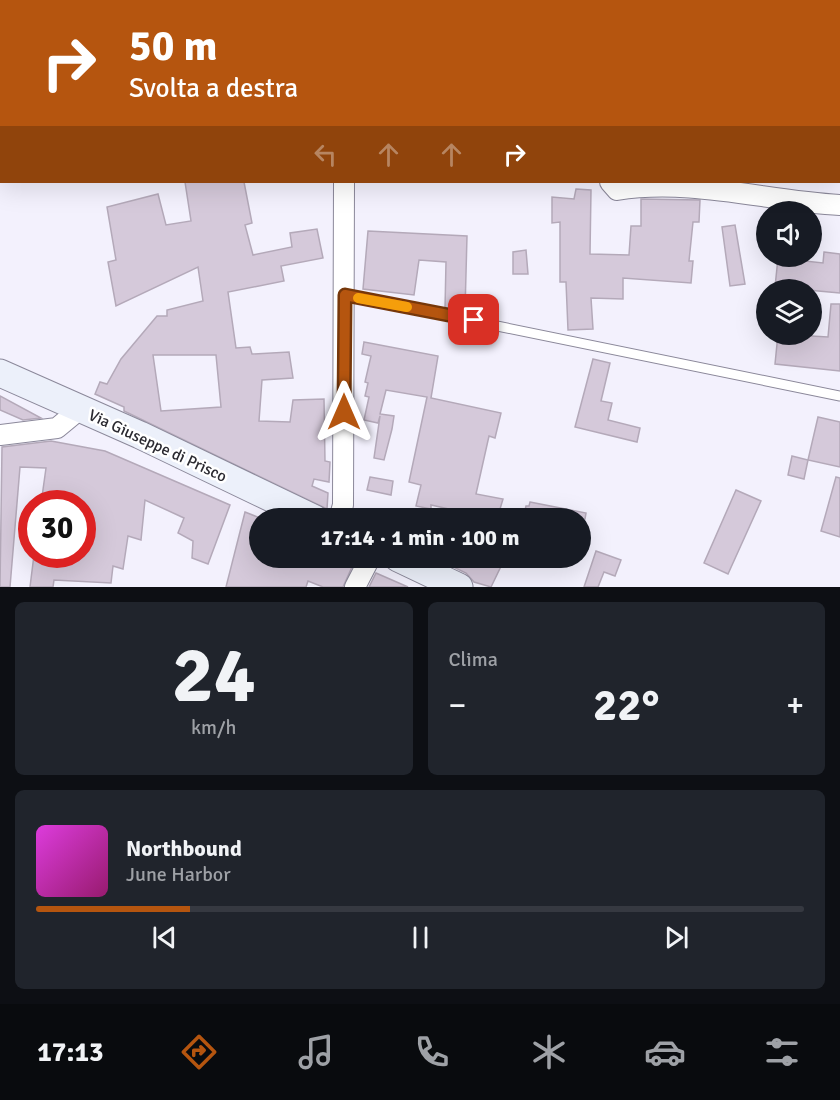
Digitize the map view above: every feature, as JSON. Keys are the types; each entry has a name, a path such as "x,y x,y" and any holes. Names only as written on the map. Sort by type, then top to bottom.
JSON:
{"main road":[{"name":"Via Giuseppe di Prisco","path":"0,373 292,508"},
{"path":"419,568 459,587"}],"street":[{"path":"342,508 344,183"},
{"path":"611,183 617,190 696,189 840,205"},
{"path":"0,435 57,428 80,409"},
{"path":"355,587 365,568"}],"lane":[{"path":"345,295 840,396"}],"building":[{"path":"185,183 244,183 252,223 245,225 253,255 292,247 290,233 317,229 323,258 281,266 284,281 228,292 236,348 250,347 252,354 289,352 293,378 262,380 259,421 290,422 293,400 324,399 325,461 330,462 329,482 314,479 312,486 328,493 327,508 124,411 124,407 95,394 100,382 107,384 121,359 157,316 167,316 167,310 203,301 198,267 116,306 108,262 116,260 107,207 158,194 166,225 191,221","holes":["153,355 216,355 221,407 161,411"]},
{"path":"576,189 591,190 590,254 629,255 631,226 641,226 641,199 700,200 699,222 693,222 689,261 693,261 691,283 623,278 623,299 591,298 593,329 568,330 566,282 560,282 560,222 552,223 552,197 574,199"},
{"path":"735,225 745,284 730,286 722,227"},
{"path":"368,231 467,236 465,311 445,308 446,262 419,260 414,295 363,289"},
{"path":"526,250 528,274 513,274 513,252"},
{"path":"824,252 840,254 840,293 822,291 822,279 776,279 777,267 822,267"},
{"path":"831,304 840,304 840,371 775,364 777,345 822,345 822,337 828,337"},
{"path":"364,342 438,356 431,398 501,413 495,438 489,436 476,494 503,499 500,508 416,506 421,485 409,482 427,397 386,390 380,414 394,416 392,429 384,460 374,458 380,416 378,423 364,420 369,397 365,396 368,383 365,382 371,356 362,354"},
{"path":"593,359 610,363 601,401 612,403 608,420 640,428 637,442 575,427"},
{"path":"0,396 41,418 23,420 0,410"},
{"path":"818,417 840,422 840,467 808,460"},
{"path":"51,441 105,451 230,505 208,564 192,558 193,541 178,533 184,518 145,500 141,540 128,536 123,569 113,566 111,583 54,580 53,587 30,587 32,568 96,568 96,490 43,490 46,468 20,467 10,587 0,587 2,447"},
{"path":"792,456 808,460 804,479 788,475"},
{"path":"370,477 393,481 391,495 367,490"},
{"path":"836,477 840,478 840,537 821,531"},
{"path":"736,490 761,501 728,574 704,563"},
{"path":"530,502 561,508 526,508"},
{"path":"245,512 249,514 249,568 352,568 343,587 323,587 308,581 306,587 226,587"},
{"path":"596,551 621,560 615,576 604,572 598,587 584,587"},
{"path":"456,568 500,568 491,587 474,582 466,573"},
{"path":"376,573 408,587 369,587"}],"slow traffic":[{"path":"358,298 407,307"}],"route":[{"path":"344,412 345,295 474,320"}]}
